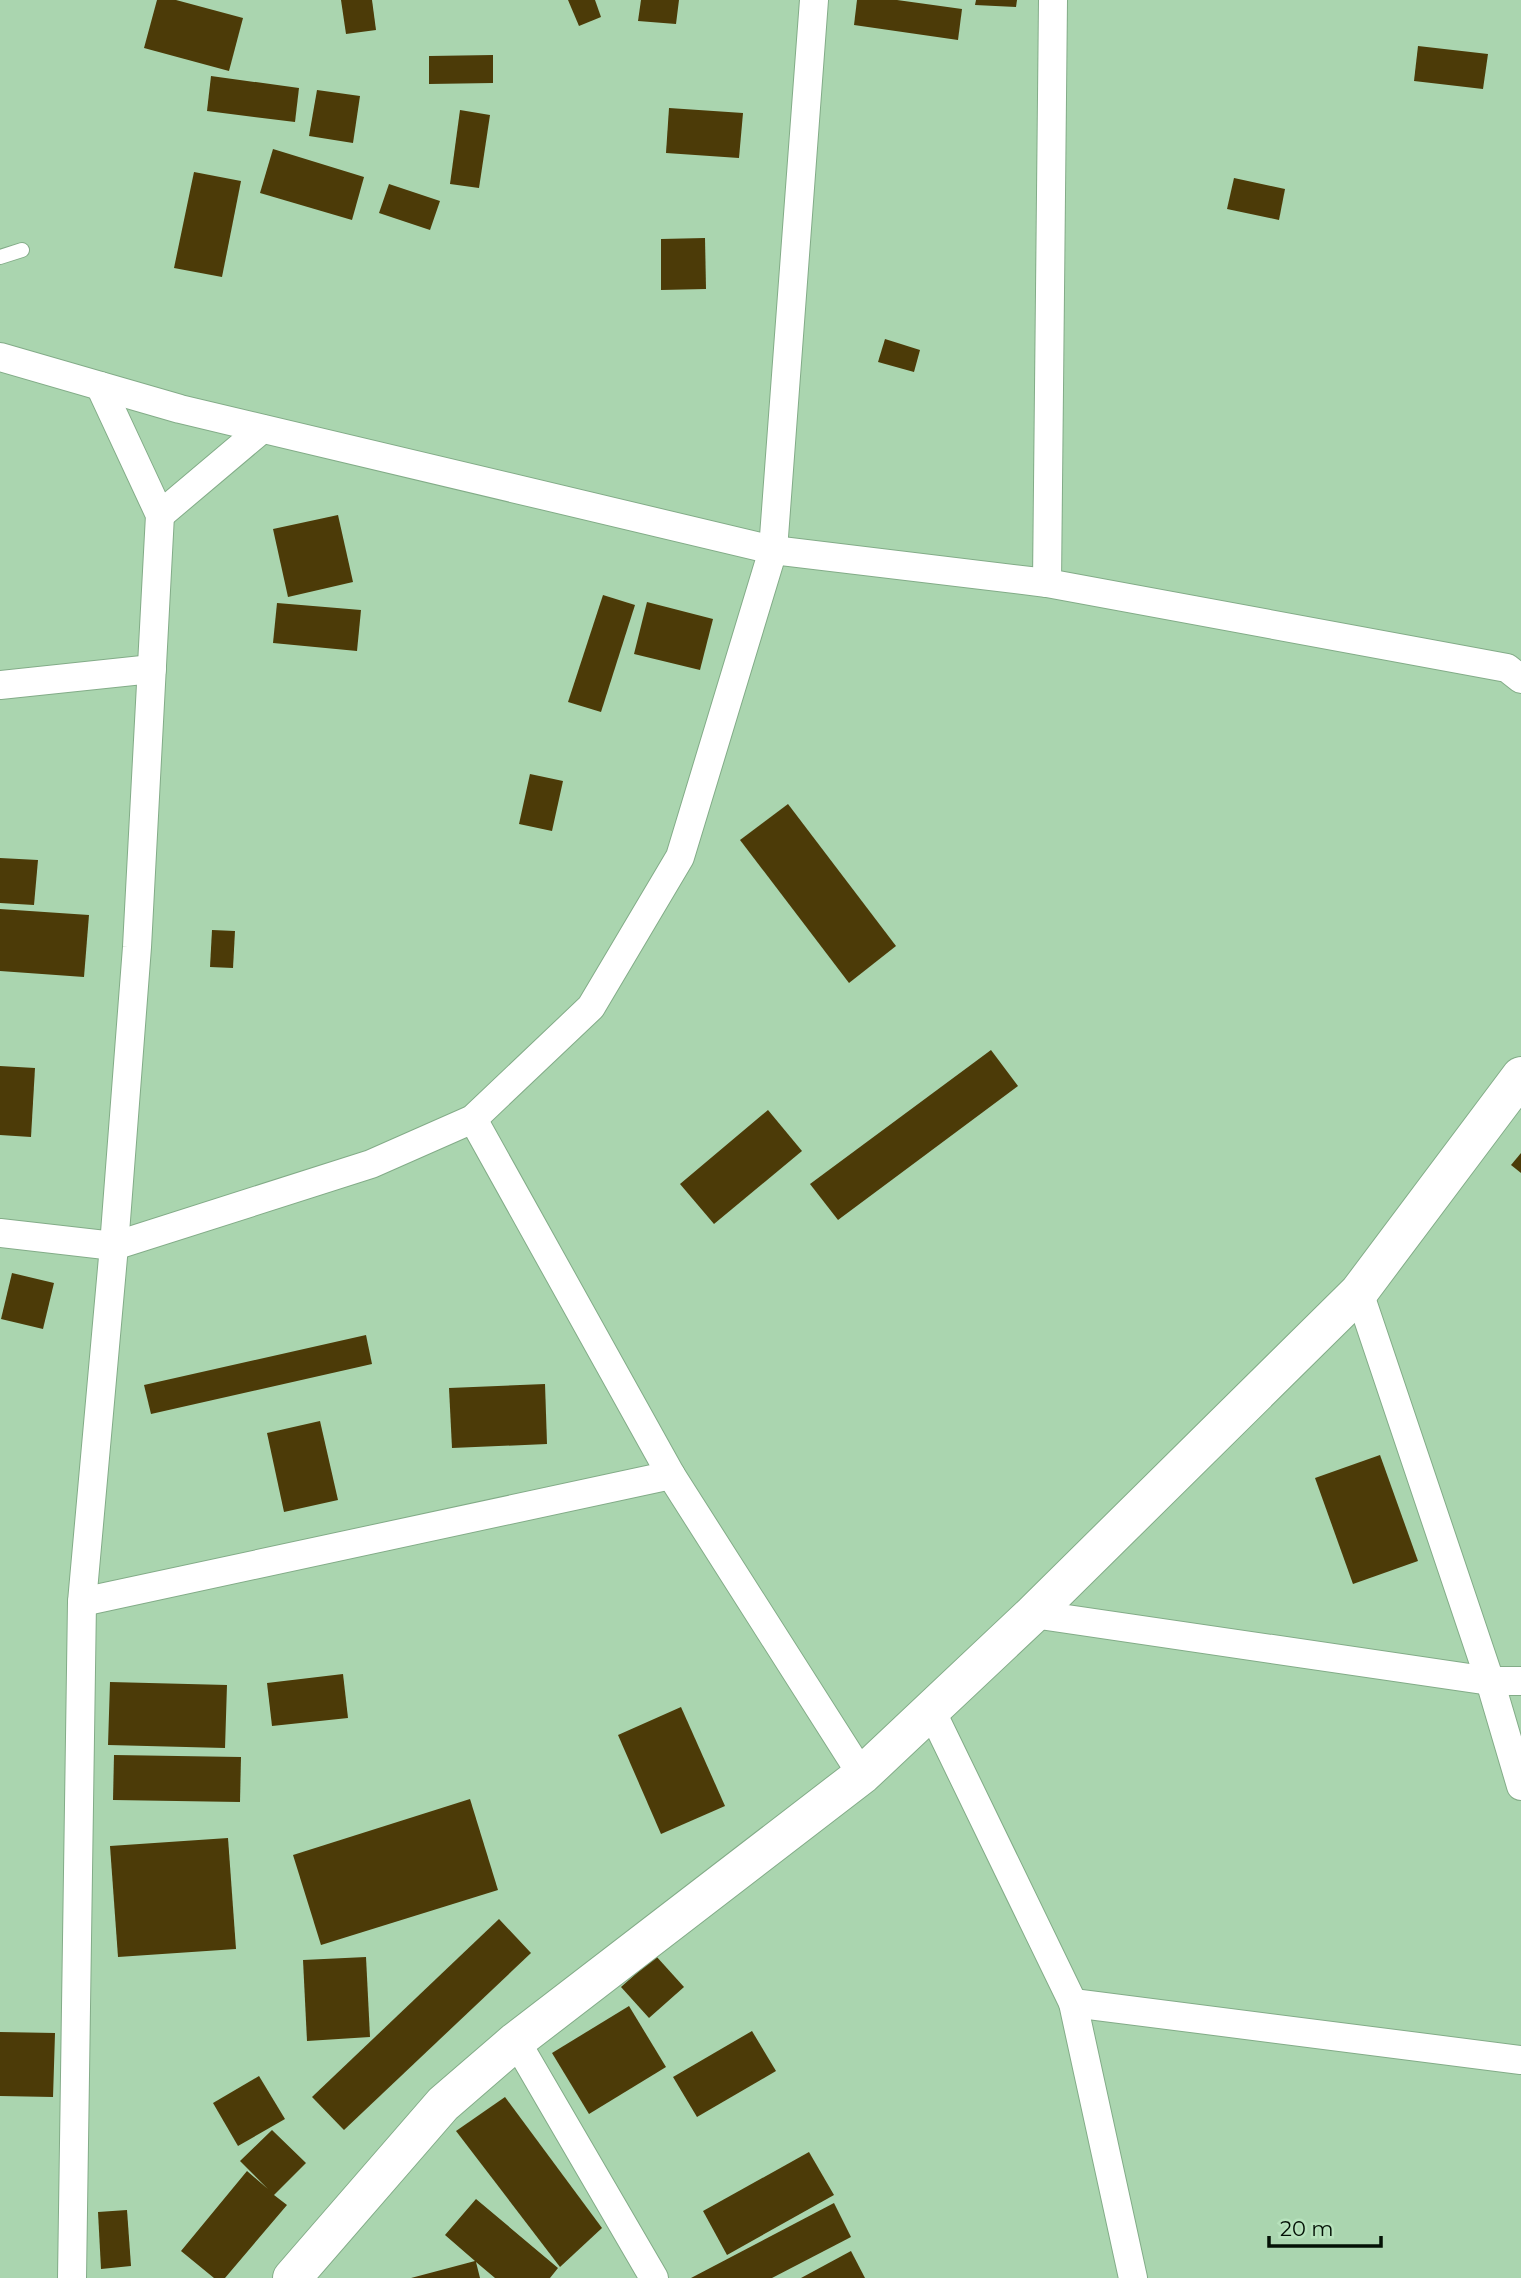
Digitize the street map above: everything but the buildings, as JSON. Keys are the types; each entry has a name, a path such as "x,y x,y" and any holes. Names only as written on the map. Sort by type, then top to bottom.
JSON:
{"main road":[{"path":"292,2278 443,2104 516,2040 862,1775 1033,1614 1359,1292 1521,1076"}],"street":[{"path":"0,1233 114,1246 371,1164 473,1119 591,1007 680,857 773,550 814,0"},
{"path":"1047,583 1053,0"},
{"path":"0,357 180,409 773,550 1047,583 1516,670"},
{"path":"72,2278 82,1602 137,947 160,515 100,386"},
{"path":"160,515 262,429"},
{"path":"0,685 152,669"},
{"path":"473,1119 671,1475 862,1775"},
{"path":"1359,1292 1490,1681 1521,1786"},
{"path":"82,1602 671,1475"},
{"path":"1033,1614 1490,1681 1521,1681"},
{"path":"931,1710 1073,2003 1133,2278"},
{"path":"1073,2003 1521,2060"},
{"path":"516,2040 654,2278"}],"lane":[{"path":"0,257 22,250"}]}
